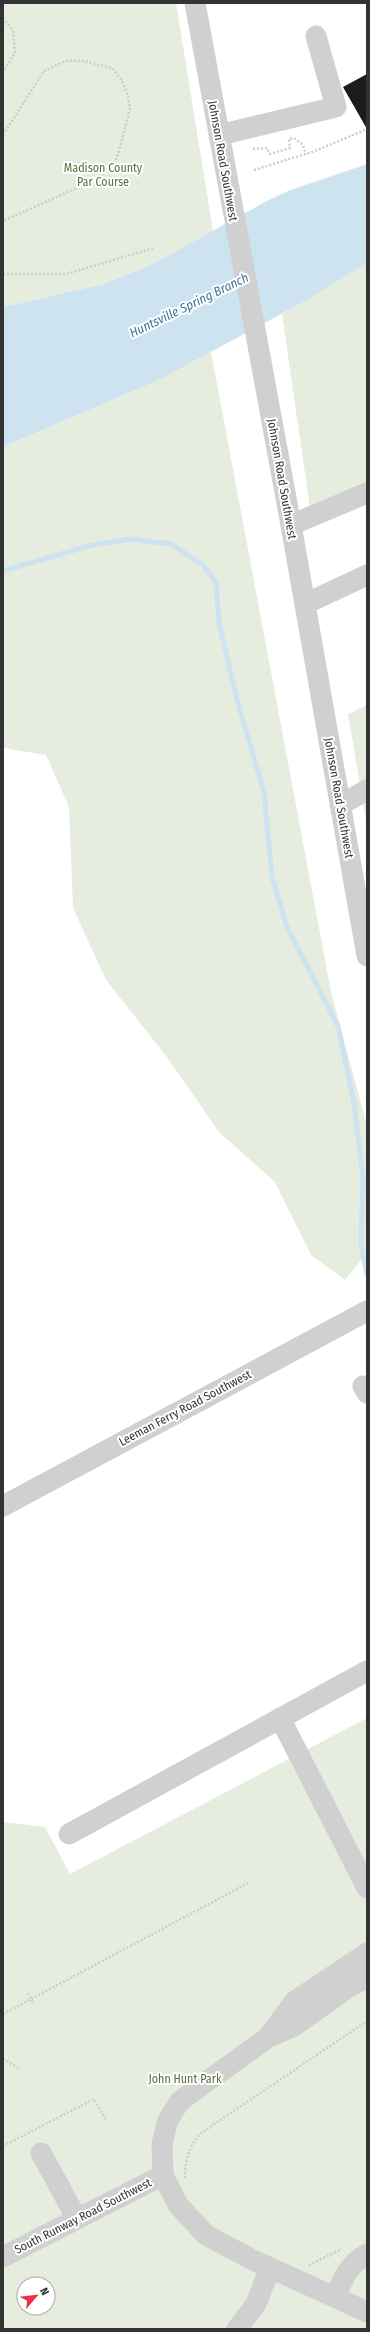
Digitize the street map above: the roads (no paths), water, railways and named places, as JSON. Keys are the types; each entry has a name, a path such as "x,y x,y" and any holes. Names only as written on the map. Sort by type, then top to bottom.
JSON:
{"street":[{"name":"Johnson Road Southwest","path":"195,3 229,197 291,525 367,956"},
{"path":"218,135 336,108 316,36"},
{"path":"291,525 367,493"},
{"path":"305,604 367,575"},
{"path":"340,805 367,790"},
{"name":"Leeman Ferry Road Southwest","path":"3,1506 366,1312"},
{"path":"69,1834 367,1671"},
{"path":"280,1718 367,1888"},
{"path":"267,2038 295,2001 367,1953"},
{"path":"367,1977 346,1989 294,2026 267,2038 180,2101 168,2120 162,2144 163,2175 178,2205 206,2235 270,2268 367,2312"},
{"path":"42,2153 77,2219"},
{"name":"South Runway Road Southwest","path":"3,2257 163,2175"},
{"path":"336,2297 346,2271 367,2254"},
{"path":"237,2329 256,2304 270,2268"}],"water":[{"name":"Huntsville Spring Branch","path":"367,164 367,263 305,301 161,379 3,447 3,307 104,284 153,264 265,202 288,191"}],"waterway":[{"path":"3,571 92,545 130,539 171,544 203,565 216,583 219,623 238,703 264,792 272,877 287,927 338,1026 354,1103 363,1178 361,1246 367,1274"}],"park label":[{"name":"Madison County Par Course","path":"103,175"},
{"name":"John Hunt Park","path":"185,2079"}]}
